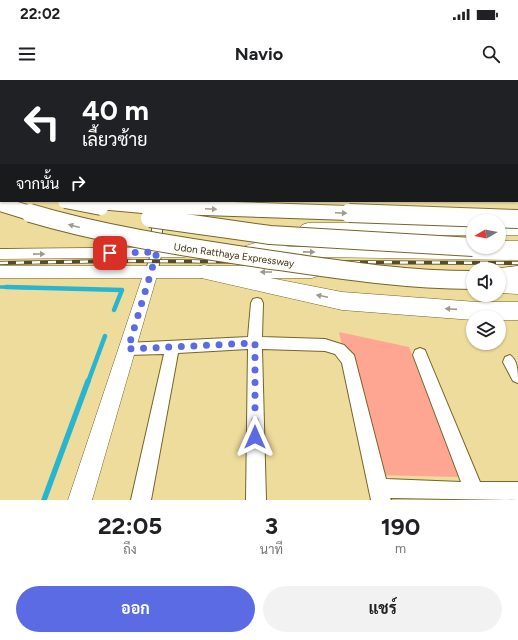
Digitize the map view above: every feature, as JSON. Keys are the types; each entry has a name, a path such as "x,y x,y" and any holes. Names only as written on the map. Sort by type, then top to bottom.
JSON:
{"highway":[{"path":"70,202 156,219 231,230 327,240 466,247"},
{"path":"99,202 143,206 512,227"},
{"name":"Udon Ratthaya Expressway","path":"0,204 76,227 150,242 301,264 438,280 466,281"},
{"path":"183,209 235,225 286,229 466,229"},
{"path":"252,250 283,241 352,230"},
{"path":"506,247 518,247"},
{"path":"204,272 342,301 477,311 518,311"},
{"path":"506,280 518,280"},
{"path":"506,285 518,286"}],"main road":[{"path":"0,254 252,250 518,255"},
{"path":"0,272 466,273"},
{"path":"506,273 518,272"}],"street":[{"path":"157,252 157,227 166,202"},
{"path":"80,500 157,252 183,209"},
{"path":"256,500 255,343 257,303"},
{"path":"128,349 255,343 324,345 339,349 349,360 380,494 476,496 518,491"},
{"path":"141,500 172,347"},
{"path":"420,356 476,496"},
{"path":"510,362 518,376"}],"shaded area":[{"path":"339,332 409,347 459,477 371,475"}],"waterway":[{"path":"0,287 34,288"},
{"path":"6,287 34,288"},
{"path":"34,288 47,288"},
{"path":"34,288 122,290 114,310"},
{"path":"88,382 105,336"},
{"path":"44,500 88,381"}],"railway":[{"path":"0,263 117,261 518,263"}],"route":[{"path":"110,253 157,252 128,349 255,343 255,437"}]}
